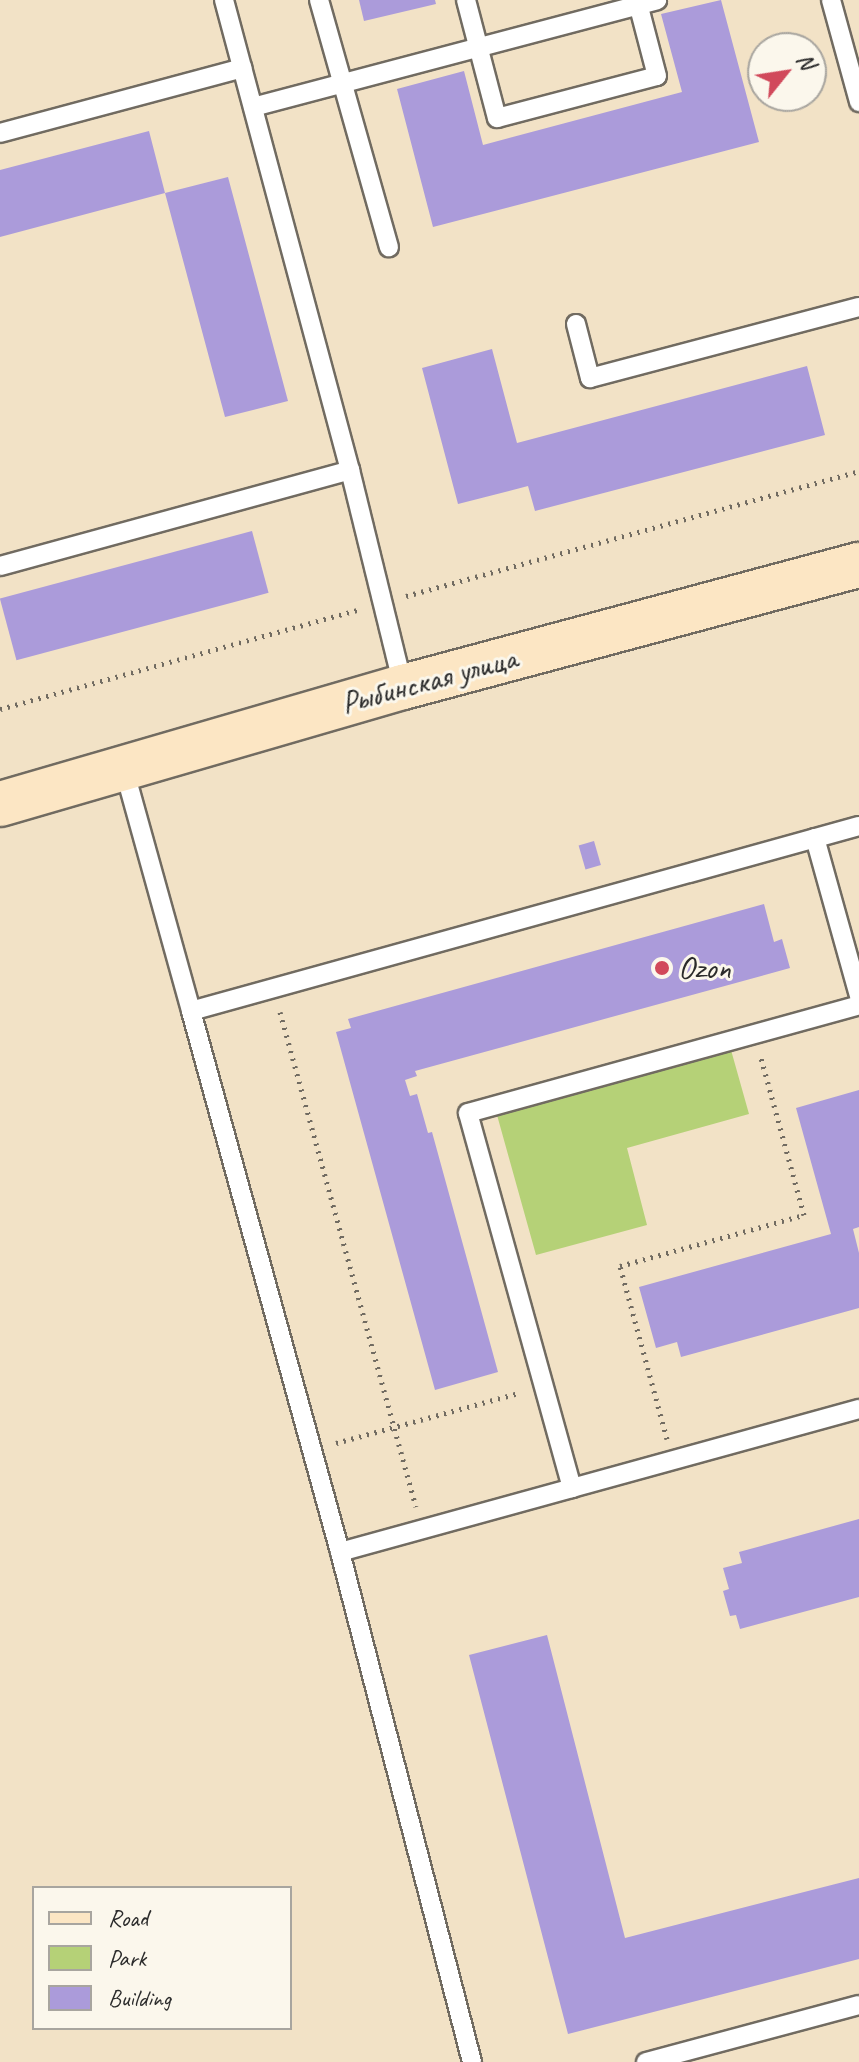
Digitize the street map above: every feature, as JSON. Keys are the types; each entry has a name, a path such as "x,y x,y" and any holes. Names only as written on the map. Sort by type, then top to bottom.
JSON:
{"main road":[{"name":"Рыбинская улица","path":"0,804 403,687 859,565"}],"lane":[{"path":"224,0 350,470 403,687"},
{"path":"319,0 345,82 389,247"},
{"path":"253,107 478,47 644,2 657,76 497,118 478,47 466,0"},
{"path":"831,0 859,102"},
{"path":"0,133 242,68"},
{"path":"576,324 590,378 859,307"},
{"path":"0,566 350,470"},
{"path":"124,769 340,1552 472,2062"},
{"path":"191,1011 859,826"},
{"path":"815,838 859,996"},
{"path":"572,1488 468,1113 859,1005"},
{"path":"340,1552 859,1409"},
{"path":"646,2062 859,2005"}],"path":[{"path":"0,709 859,471"},
{"path":"273,988 422,1529"},
{"path":"673,1460 620,1266 804,1215 755,1034"},
{"path":"312,1450 544,1386"}],"green space":[{"path":"731,1050 749,1114 627,1148 647,1225 536,1255 497,1115"}],"building":[{"path":"359,0 435,0 436,4 364,21"},
{"path":"721,0 747,97 747,112 751,112 759,142 433,227 397,89 464,71 483,145 682,92 661,14"},
{"path":"149,131 165,193 0,237 0,170"},
{"path":"228,177 288,401 225,417 165,193"},
{"path":"492,349 517,443 807,366 825,435 535,511 528,486 458,504 422,368"},
{"path":"252,531 269,593 16,660 0,599"},
{"path":"594,841 601,865 586,869 579,845"},
{"path":"764,904 774,942 782,939 790,968 415,1071 417,1076 405,1080 410,1096 417,1094 428,1133 432,1132 498,1372 435,1390 336,1032 351,1028 348,1019"},
{"path":"859,1090 859,1227 853,1229 859,1253 859,1308 681,1357 677,1342 656,1348 639,1287 831,1234 796,1108"},
{"path":"859,1519 859,1597 740,1629 736,1615 730,1616 723,1591 729,1589 723,1568 742,1563 739,1552"},
{"path":"547,1635 625,1938 859,1878 859,1959 568,2034 469,1655"}],"place":[{"name":"Ozon","path":"662,968"}]}
